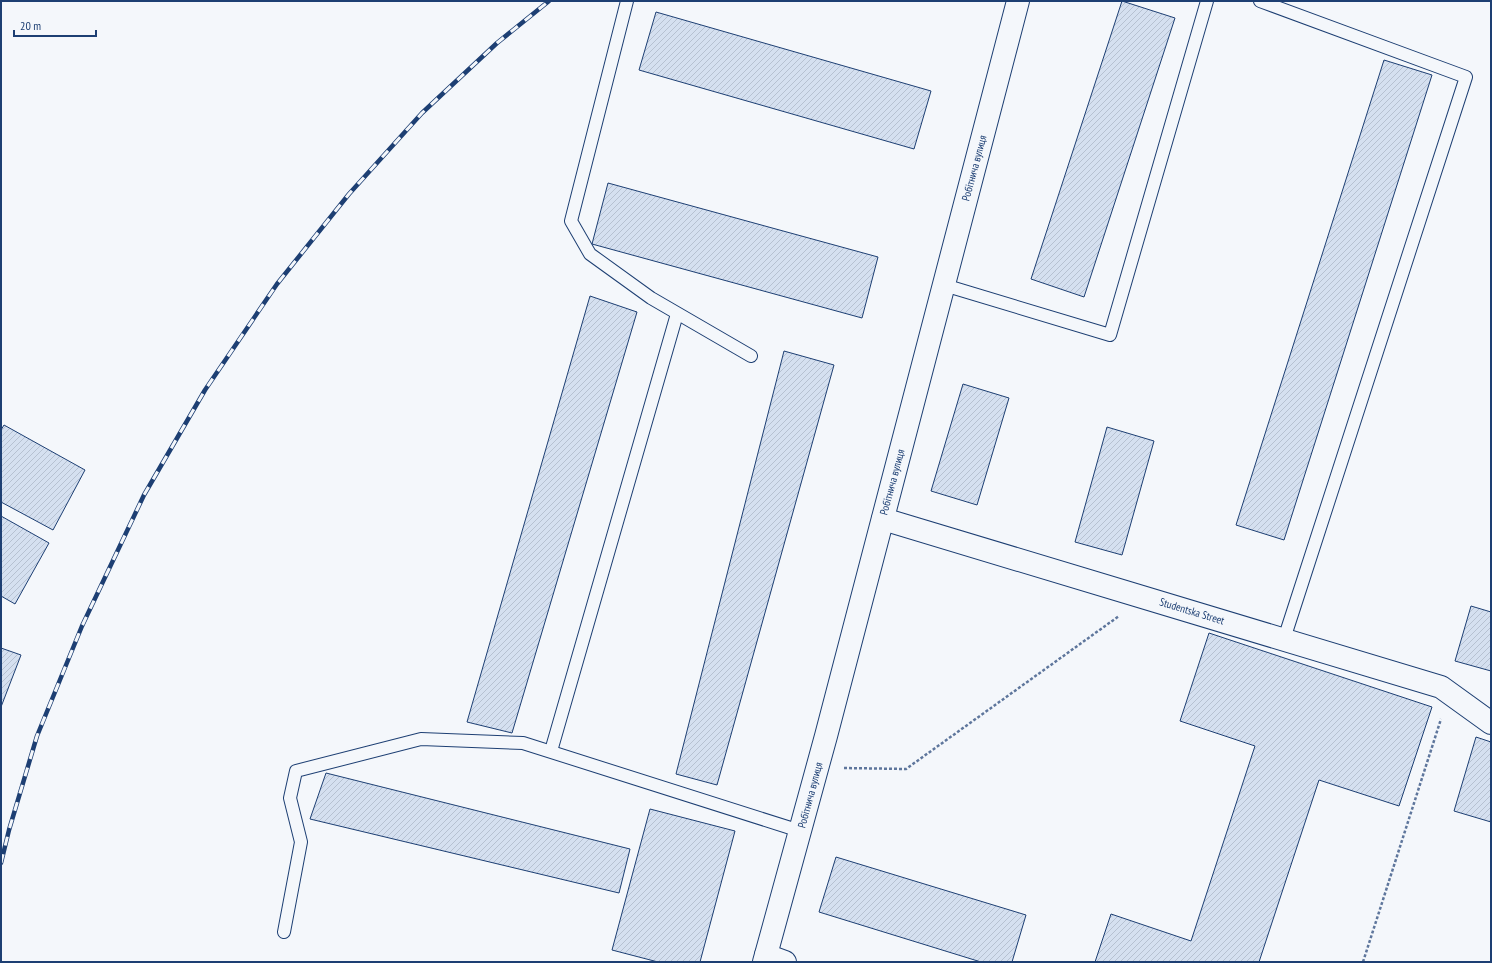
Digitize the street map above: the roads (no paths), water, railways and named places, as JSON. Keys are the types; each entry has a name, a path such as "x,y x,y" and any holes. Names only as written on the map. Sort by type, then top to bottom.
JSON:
{"main road":[{"name":"Робітнича вулиця","path":"772,960 800,831 1018,1"},
{"name":"Studentska Street","path":"882,519 1441,687 1491,723"}],"lane":[{"path":"627,1 572,221 590,254 651,298 751,356"},
{"path":"944,285 1110,335 1207,1"},
{"path":"1260,1 1466,77 1284,640"},
{"path":"551,752 677,314"},
{"path":"284,932 301,842 290,798 296,771 421,739 524,743 800,831"}],"railway":[{"path":"1,863 9,830 37,736 82,626 144,495 205,390 277,284 349,194 422,113 497,43 549,1"}]}
